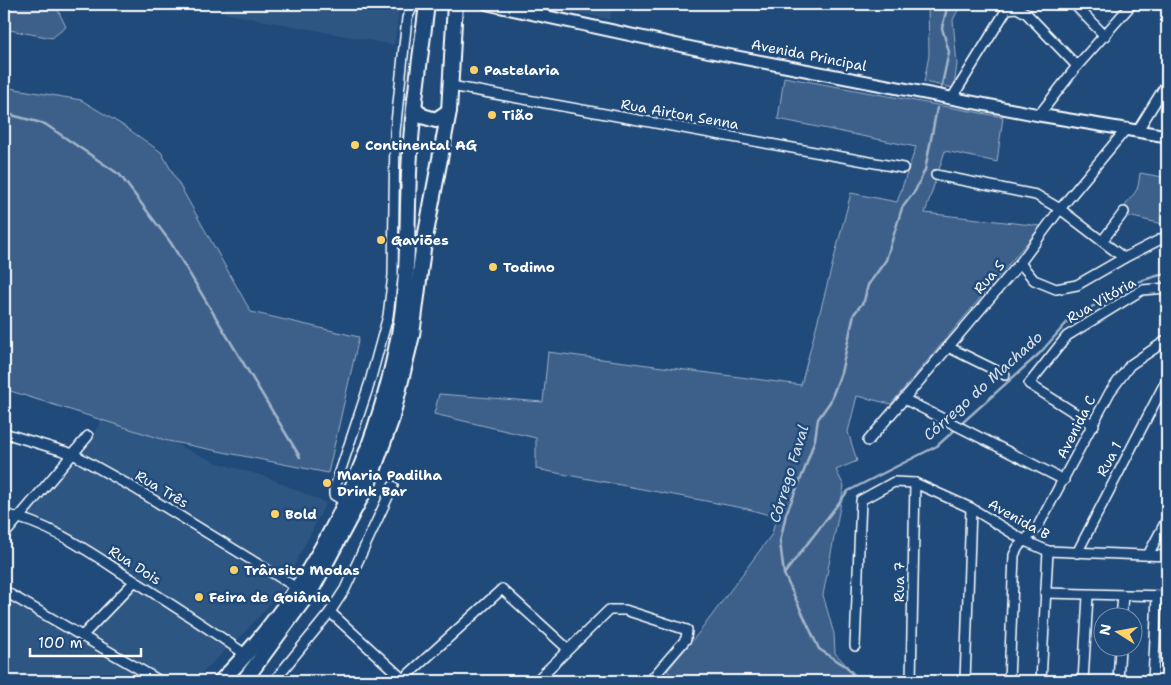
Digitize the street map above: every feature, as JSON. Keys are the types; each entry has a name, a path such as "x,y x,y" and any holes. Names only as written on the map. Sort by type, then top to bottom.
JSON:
{"highway":[{"path":"221,681 271,625 297,588 322,547 345,502 374,432 398,341 404,299 408,201 426,4"},
{"path":"244,681 313,587 369,482 391,421 412,335 424,249 449,111 455,4"},
{"path":"415,108 422,116 436,120 449,111"}],"street":[{"path":"345,502 334,495 334,490 369,385 388,316 393,275 395,132 407,18 414,4"},
{"name":"Avenida Principal","path":"488,4 706,51 1039,115 1167,136"},
{"path":"1074,4 1105,36"},
{"path":"1039,115 1077,66 1131,4"},
{"path":"952,98 1007,9 1017,8 1026,12 1077,66"},
{"name":"Rua S","path":"868,441 1020,263 1060,209 1133,129 1167,83"},
{"name":"Rua Airton Senna","path":"451,86 903,168"},
{"path":"936,175 1036,195 1060,209 1103,240 1124,258"},
{"path":"393,200 408,201"},
{"path":"1103,240 1124,212"},
{"path":"1020,263 1034,280 1056,289 1077,285 1167,236"},
{"name":"Rua Vitória","path":"1094,425 1030,384 1067,336 1142,290 1167,288"},
{"name":"Avenida C","path":"1009,681 1014,555 1018,547 1037,528 1094,425 1110,392 1130,365 1165,344"},
{"path":"948,347 1005,376"},
{"name":"Rua 1","path":"1077,553 1167,379"},
{"path":"904,399 1064,480"},
{"name":"Rua Três","path":"4,433 73,454 134,488 297,588"},
{"path":"4,535 88,436"},
{"name":"Avenida B","path":"855,646 861,500 894,482 915,483 971,508 1025,541 1048,551 1167,556"},
{"name":"Rua 7","path":"911,681 915,483"},
{"path":"274,681 330,612 345,589 393,486"},
{"path":"965,681 971,508"},
{"name":"Rua Dois","path":"4,514 20,517 71,540 194,618 245,654"},
{"path":"1148,555 1167,519"},
{"path":"1041,681 1048,551"},
{"path":"82,636 135,581"},
{"path":"330,612 403,681 502,589 568,649"},
{"path":"4,592 160,681"},
{"path":"1045,593 1088,596 1162,596 1153,681"},
{"path":"1083,681 1088,596"},
{"path":"1122,608 1123,596"},
{"path":"536,681 609,610 625,610 687,630 686,639 650,681"},
{"path":"1118,681 1119,658"}],"shaded area":[{"path":"4,4 55,4 66,27 52,38 4,29"},
{"path":"226,4 400,4 394,45 224,13"},
{"path":"530,4 612,4 610,19"},
{"path":"928,4 970,4 958,10 953,20 957,64 954,88 924,82 929,55"},
{"path":"784,77 1003,117 997,162 945,151 925,213 1041,226 891,404 857,396 848,432 857,461 836,470 844,486 823,595 834,634 835,653 861,681 678,681 667,671 701,630 772,534 776,517 748,509 536,469 536,438 434,414 439,394 543,402 548,352 801,385 851,193 897,202 916,147 778,119"},
{"path":"4,87 81,100 124,126 161,152 251,312 359,337 328,473 168,441 4,389"},
{"path":"1167,98 1167,118 1161,117 1159,110"},
{"path":"1140,173 1163,177 1167,180 1167,225 1128,216 1125,209 1127,202 1138,187"},
{"path":"102,420 168,441 215,462 267,477 326,503 289,576 82,453"},
{"path":"76,460 284,588 235,643 27,515"},
{"path":"134,585 230,646 194,681 166,681 89,635"},
{"path":"4,596 147,681 9,681 4,678"}],"waterway":[{"name":"Córrego Faval","path":"941,89 949,52 942,28 948,4"},
{"name":"Córrego Faval","path":"857,681 847,667 819,649 784,574 780,542 786,514 815,439 818,419 830,402 841,373 854,314 864,301 868,285 886,260 902,208 915,191 925,170 937,108"},
{"path":"4,113 45,124 120,175 171,243 300,457"},
{"name":"Córrego do Machado","path":"961,424 1040,353 1071,318 1140,281 1167,273"},
{"name":"Córrego do Machado","path":"784,574 848,491 937,446 957,428"}],"place":[{"name":"Pastelaria","path":"474,70"},
{"name":"Tião","path":"492,115"},
{"name":"Continental AG","path":"355,145"},
{"name":"Gaviões","path":"381,240"},
{"name":"Todimo","path":"493,267"},
{"name":"Maria Padilha Drink Bar","path":"327,483"},
{"name":"Bold","path":"275,514"},
{"name":"Trânsito Modas","path":"234,570"},
{"name":"Feira de Goiânia","path":"199,597"}]}
